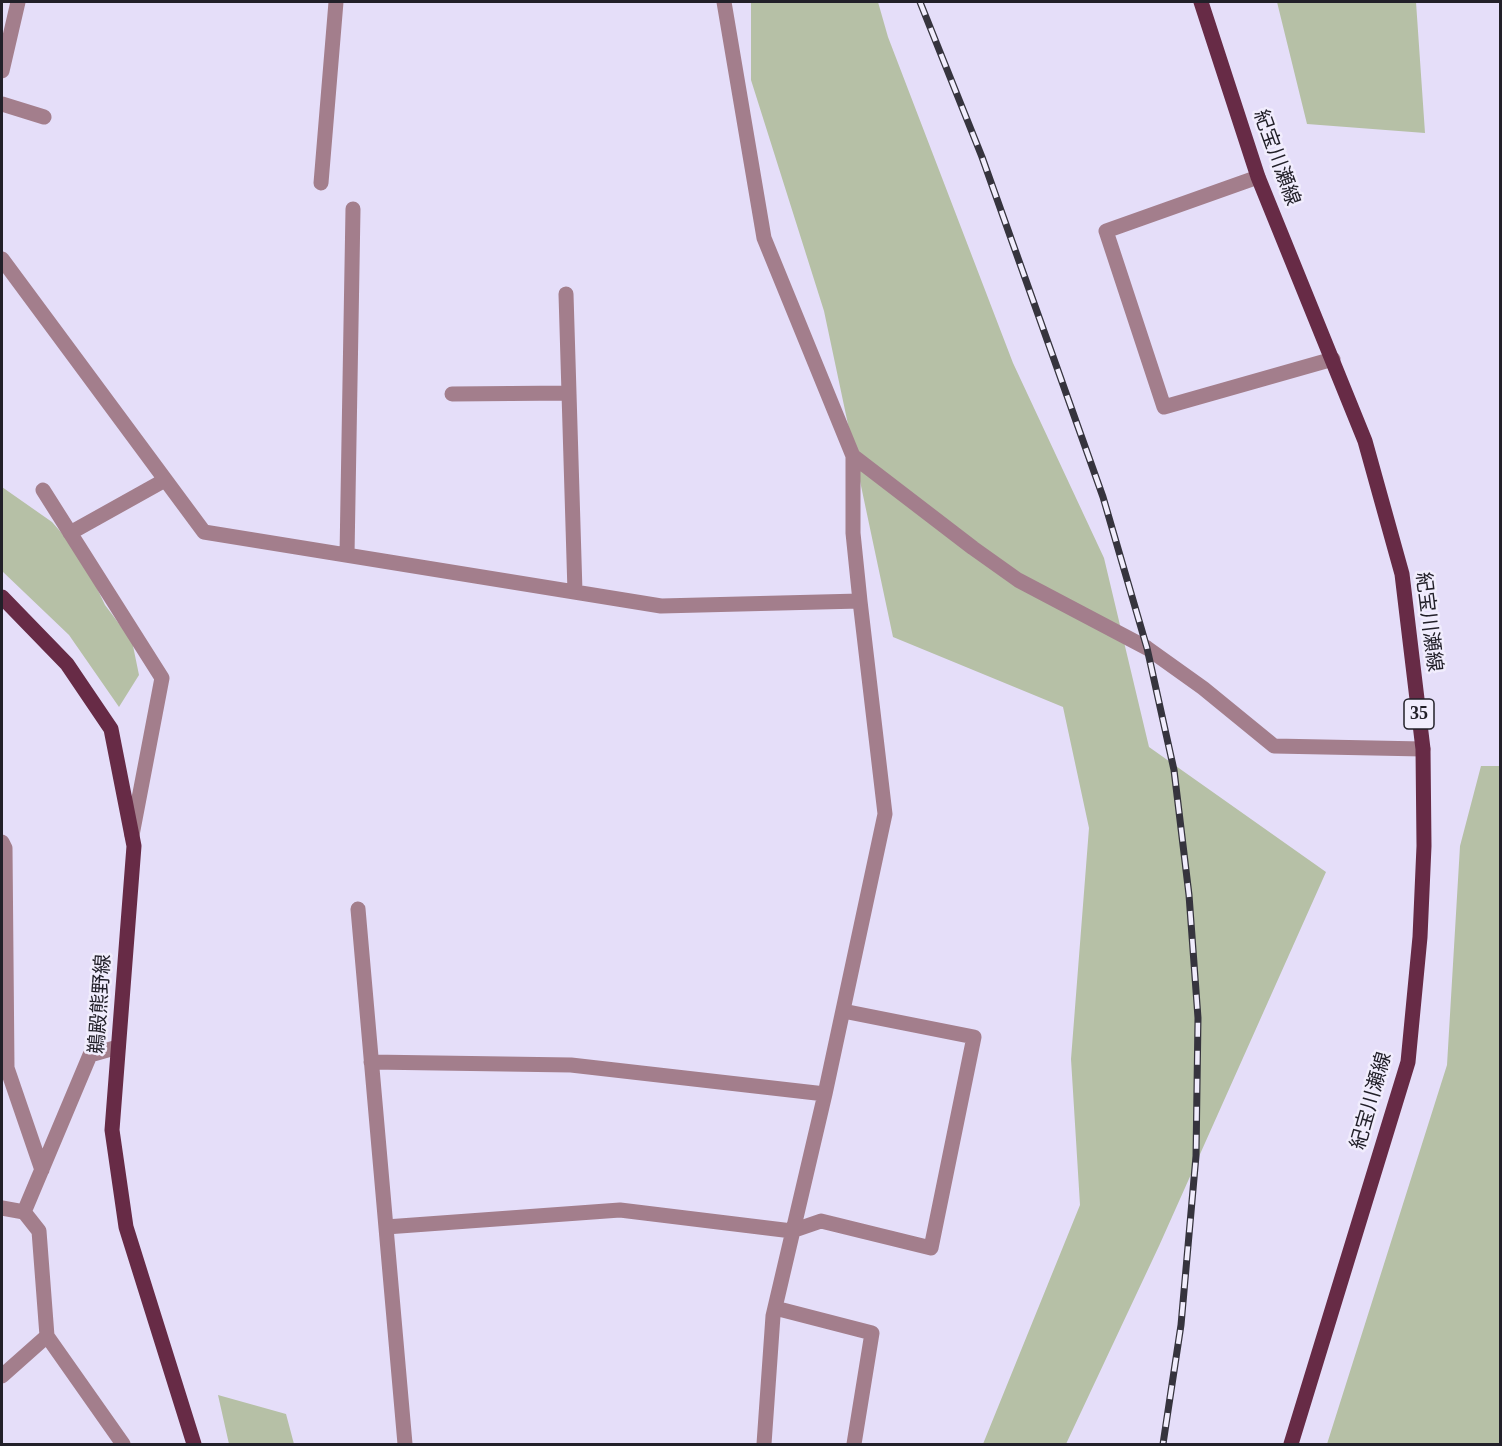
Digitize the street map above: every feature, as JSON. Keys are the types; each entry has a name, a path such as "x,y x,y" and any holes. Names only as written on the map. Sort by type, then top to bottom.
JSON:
{"main road":[{"name":"紀宝川瀬線","path":"1201,2 1258,177 1365,441 1402,574 1423,749 1424,846 1420,937 1408,1062 1291,1444"},
{"name":"鵜殿熊野線","path":"2,597 67,664 111,729 134,846 112,1130 126,1227 194,1444"}],"street":[{"path":"2,71 18,2"},
{"path":"321,183 336,2"},
{"path":"724,2 764,238 853,456 853,533 885,814 776,1308 764,1444"},
{"path":"2,104 44,117"},
{"path":"1258,177 1106,231 1164,407 1333,359"},
{"path":"347,555 352,209"},
{"path":"2,259 204,532 661,606 860,601"},
{"path":"567,294 575,592"},
{"path":"452,394 569,393"},
{"path":"853,456 1018,580 1147,648 1203,688 1274,746 1423,749"},
{"path":"70,533 165,480"},
{"path":"43,490 162,678 132,835"},
{"path":"2,842 5,848 7,1068 42,1170"},
{"path":"358,909 405,1444"},
{"path":"386,1227 620,1210 792,1231 821,1221 931,1248 974,1037 843,1011"},
{"path":"24,1212 90,1055 118,1047"},
{"path":"371,1062 571,1065 825,1094"},
{"path":"2,1208 24,1212 39,1231 46,1336 123,1444"},
{"path":"776,1308 872,1333 854,1444"},
{"path":"2,1376 46,1336"}],"green space":[{"path":"751,2 878,2 888,37 1013,363 1104,558 1149,747 1326,872 1159,1246 1066,1444 983,1444 1080,1205 1071,1059 1089,828 1063,707 893,637 824,311 751,80"},
{"path":"1277,2 1416,2 1425,133 1307,124"},
{"path":"2,487 52,522 81,555 105,605 132,641 139,675 119,707 69,635 2,571"},
{"path":"1481,766 1500,766 1500,1444 1327,1444 1447,1065 1460,846"},
{"path":"218,1395 286,1414 294,1444 229,1444"}],"railway":[{"path":"920,2 982,157 1103,497 1147,648 1174,770 1189,895 1198,1018 1196,1156 1181,1325 1163,1444"}]}
